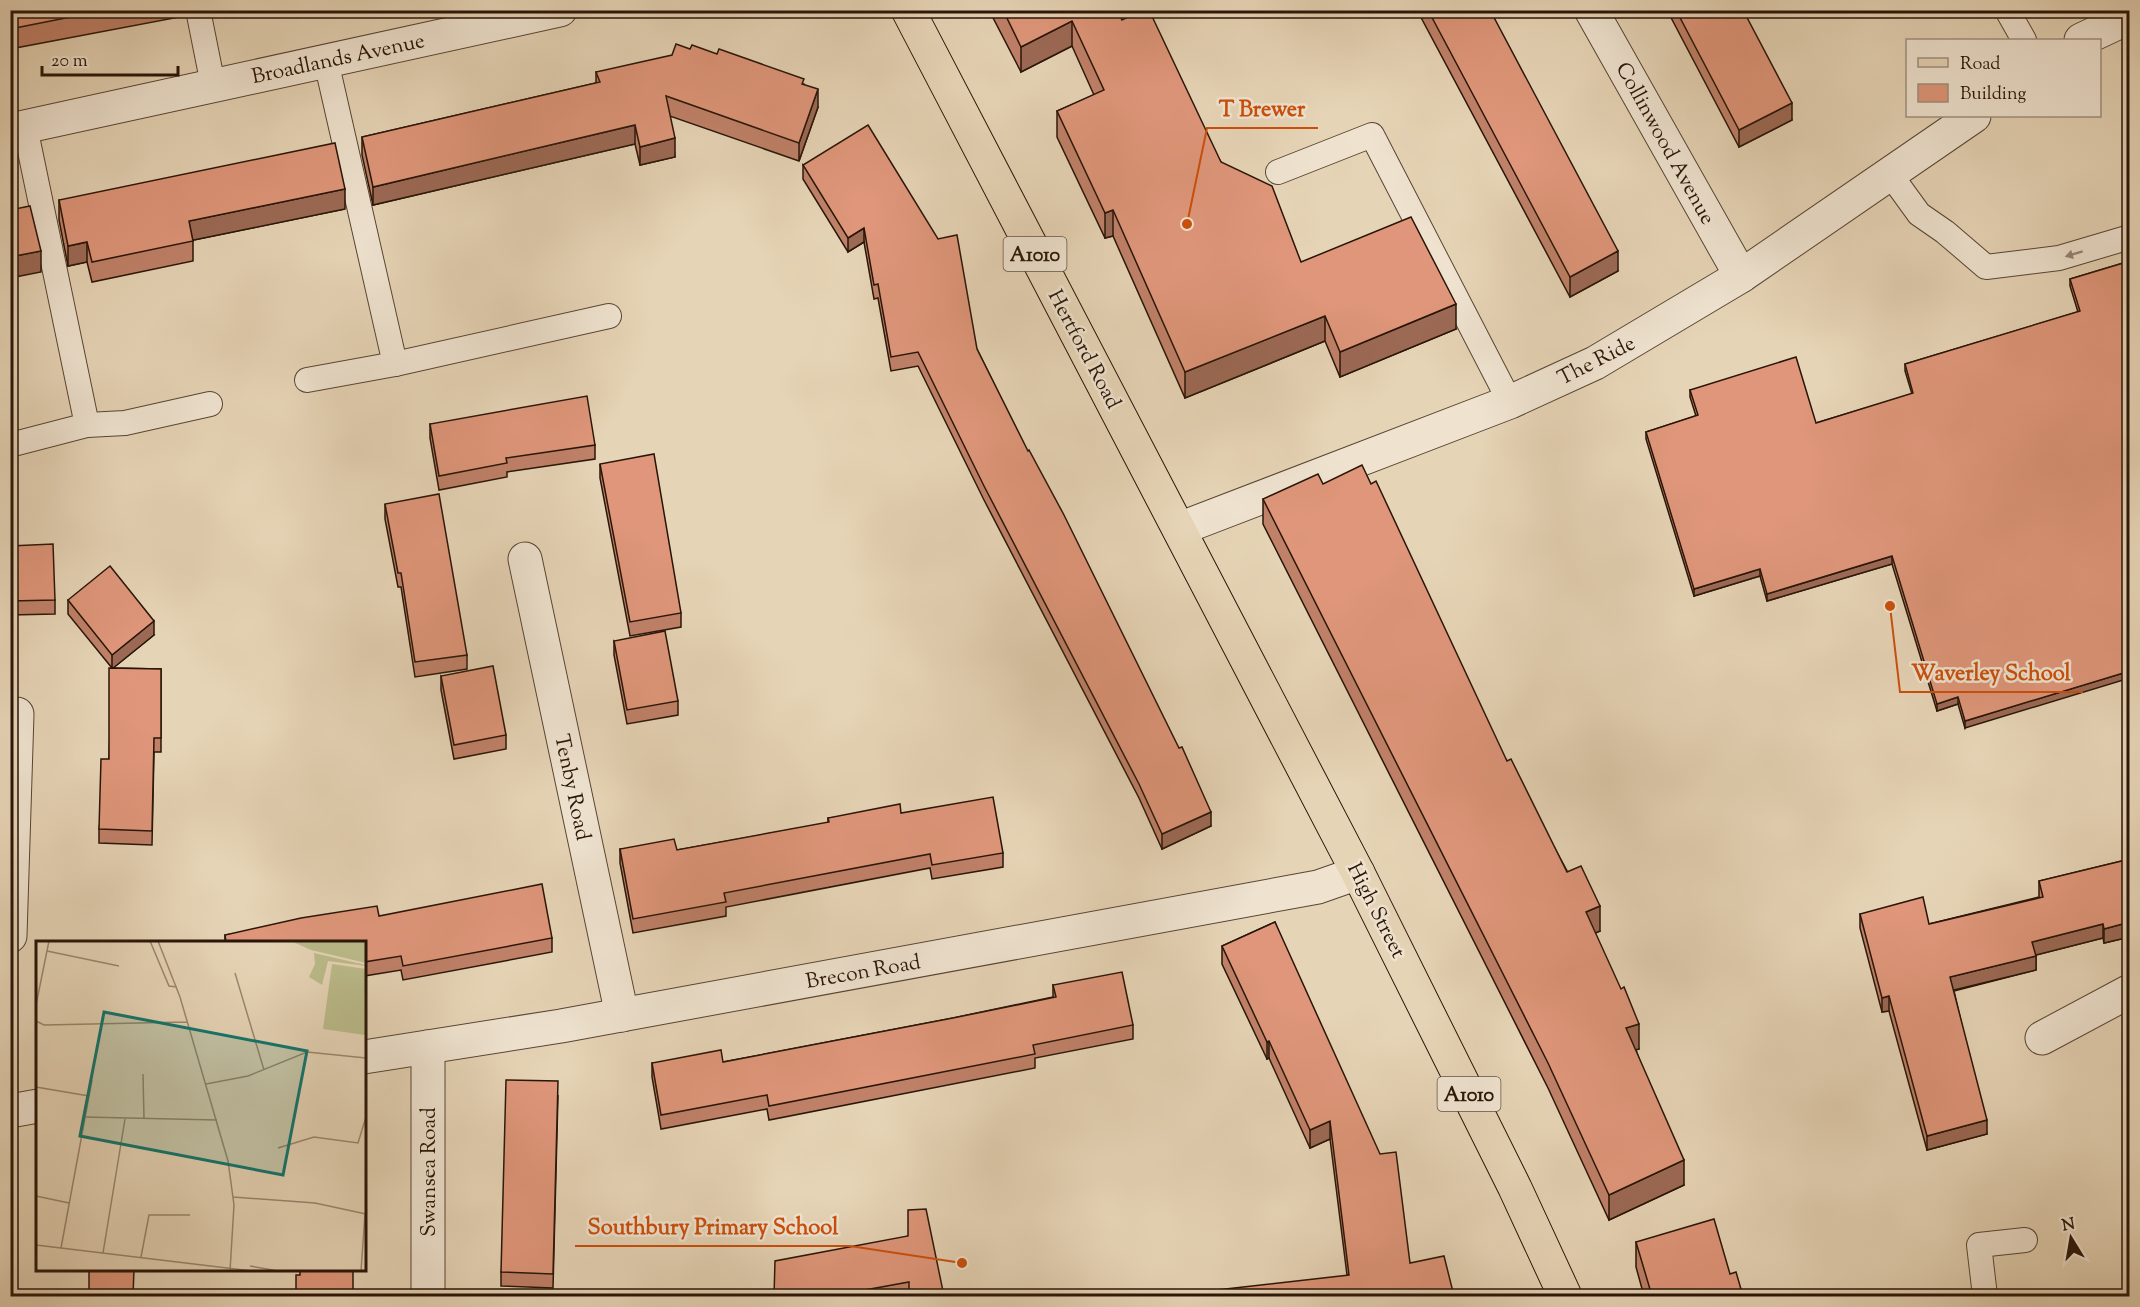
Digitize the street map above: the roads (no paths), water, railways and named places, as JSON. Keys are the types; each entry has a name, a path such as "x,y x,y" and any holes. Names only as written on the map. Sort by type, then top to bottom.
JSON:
{"main road":[{"name":"Hertford Road","path":"908,10 1179,529"},
{"name":"High Street","path":"1179,529 1358,873 1510,1178 1565,1296"}],"street":[{"name":"Collinwood Avenue","path":"1591,10 1741,276"},
{"name":"Broadlands Avenue","path":"18,128 553,11"},
{"path":"2083,39 2130,17"},
{"name":"The Ride","path":"1179,529 1510,402 1595,363 1741,276 1973,117"},
{"name":"Tenby Road","path":"525,559 622,1015"},
{"path":"10,936 17,714"},
{"name":"Brecon Road","path":"366,1057 622,1015 1318,887 1358,873"},
{"path":"2042,1038 2130,991"},
{"name":"Swansea Road","path":"428,1047 428,1296"},
{"path":"10,1111 36,1106"}],"lane":[{"path":"198,10 213,85"},
{"path":"2007,10 2023,39"},
{"path":"326,61 394,364"},
{"path":"18,128 87,424"},
{"path":"1278,172 1372,135 1510,402"},
{"path":"1890,174 1919,214 1945,232 1986,267 2059,258 2130,237"},
{"path":"308,380 394,364 609,316"},
{"path":"10,446 87,424 125,423 210,404"},
{"path":"1985,1296 1979,1245 2025,1240"}],"place":[{"name":"T Brewer","path":"1187,224"},
{"name":"Waverley School","path":"1890,606"},
{"name":"Southbury Primary School","path":"962,1263"}]}
